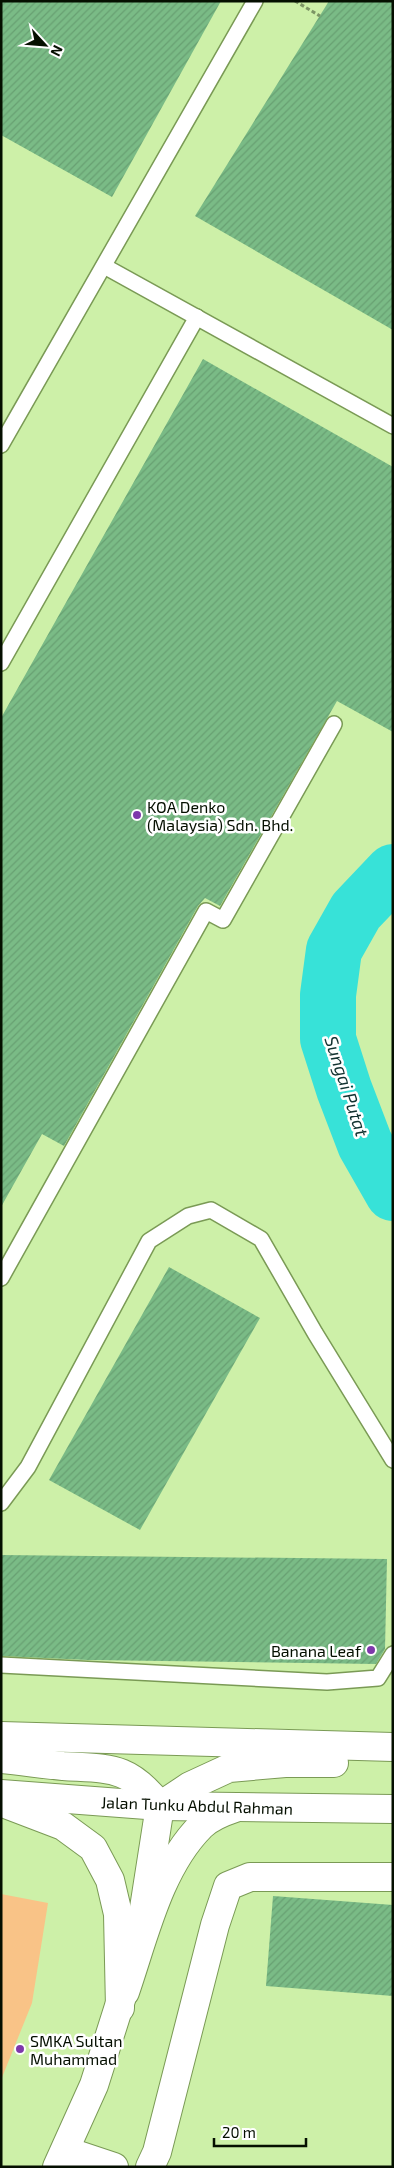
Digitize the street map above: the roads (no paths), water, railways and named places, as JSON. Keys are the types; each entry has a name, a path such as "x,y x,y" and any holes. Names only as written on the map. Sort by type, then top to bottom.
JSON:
{"main road":[{"path":"1,1736 393,1747"},
{"path":"1,1759 62,1766 105,1768 123,1773 146,1787 160,1806 142,1920 120,2008"},
{"path":"160,1806 190,1786 228,1768 285,1763 393,1763"},
{"name":"Jalan Tunku Abdul Rahman","path":"1,1794 160,1806 393,1809"},
{"path":"1,1803 18,1807 63,1826 93,1848 110,1880 118,1914 120,2008"},
{"path":"114,2167 62,2159 94,2084 155,1907 176,1859 202,1825 218,1814 236,1807"},
{"path":"150,2167 157,2152 215,1925 228,1886 250,1877 393,1877"}],"lane":[{"path":"1,445 255,1"},
{"path":"104,266 393,426"},
{"path":"1,664 197,317"},
{"path":"1,1278 206,910 223,920 334,724"},
{"path":"1,1503 28,1467 149,1241 188,1216 211,1210 262,1239 315,1332 393,1460"},
{"path":"1,1665 327,1682 378,1678 393,1654"}],"waterway":[{"name":"Sungai Putat","path":"393,872 356,911 334,950 328,995 328,1039 344,1089 365,1144 393,1193"}],"place":[{"name":"KOA Denko (Malaysia) Sdn. Bhd.","path":"137,815"},
{"name":"Banana Leaf","path":"371,1650"},
{"name":"SMKA Sultan Muhammad","path":"20,2049"}]}
